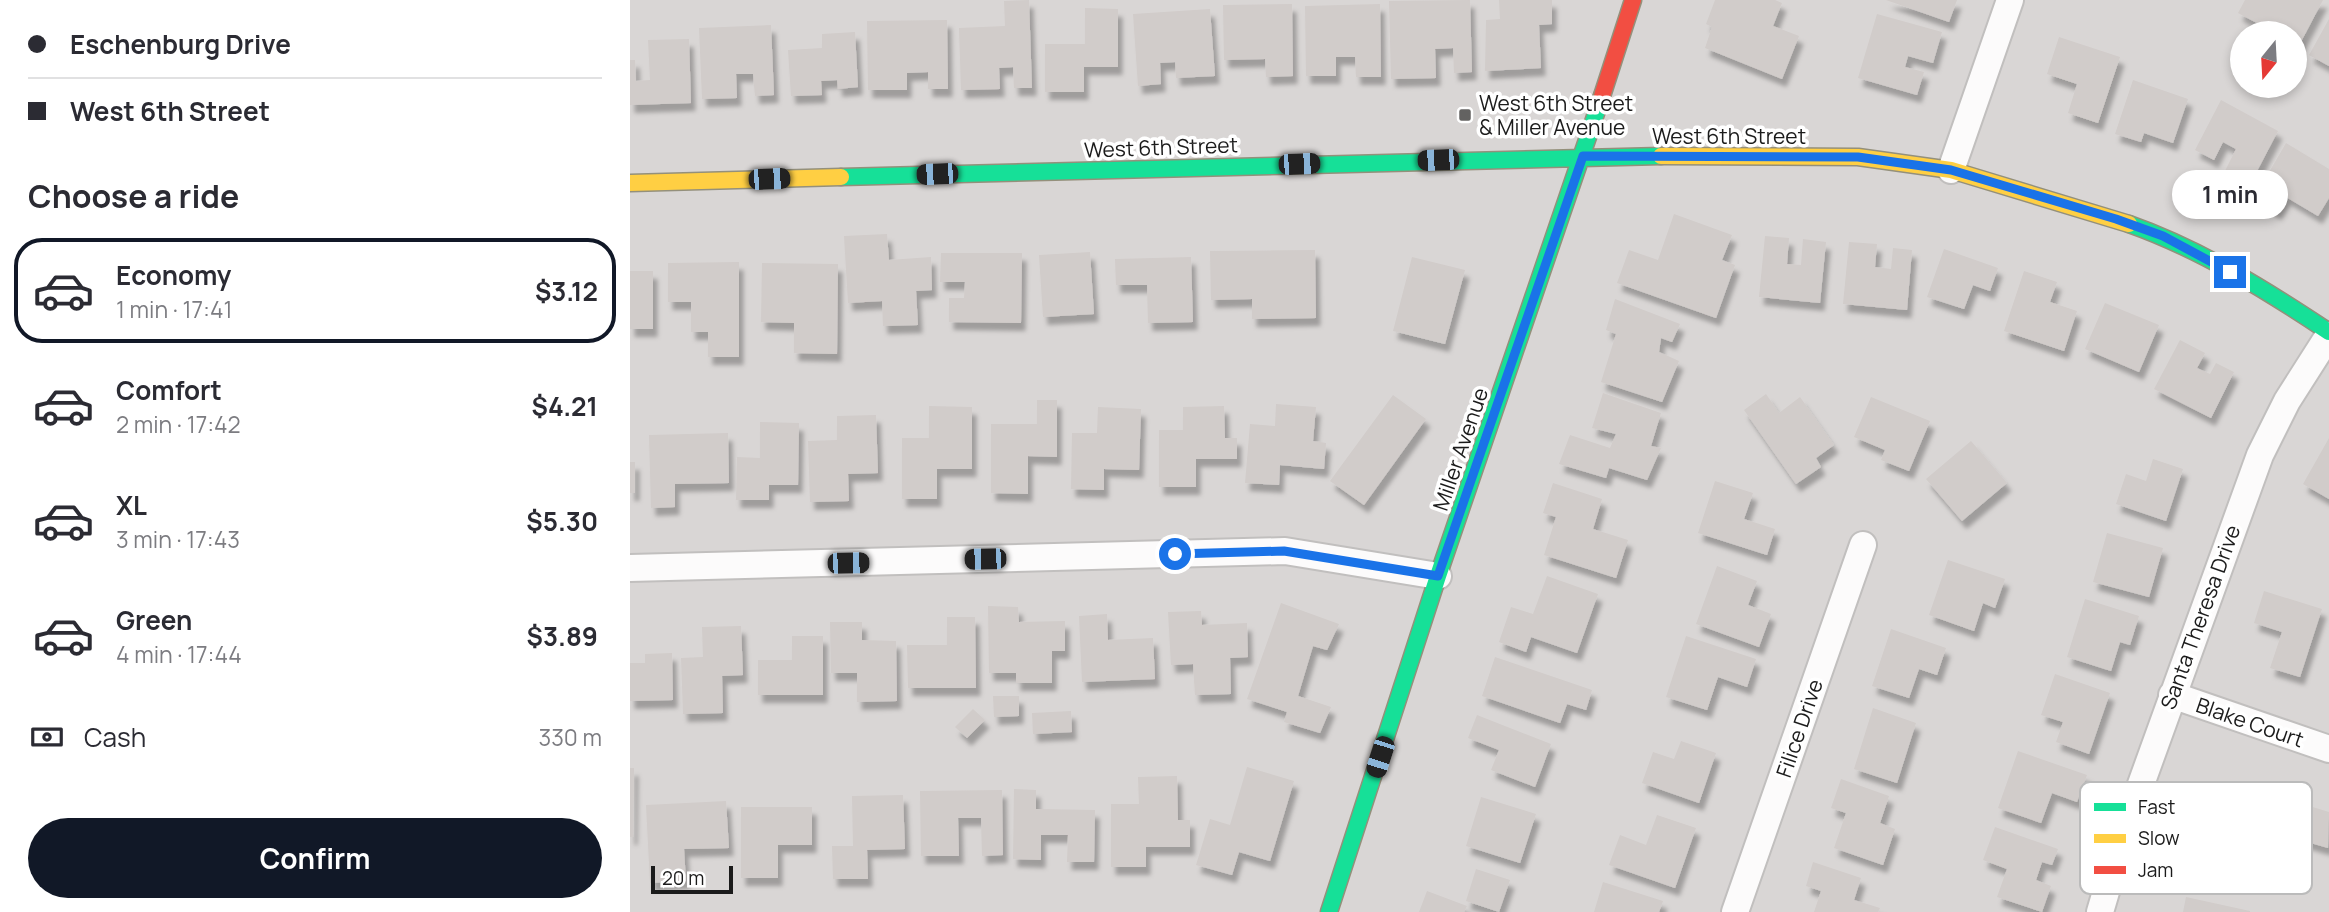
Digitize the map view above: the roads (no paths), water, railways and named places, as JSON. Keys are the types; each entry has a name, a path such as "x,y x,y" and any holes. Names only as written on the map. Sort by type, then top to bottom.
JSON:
{"street":[{"name":"Miller Avenue","path":"1329,912 1438,576 1583,156 1633,0"},
{"path":"1951,170 2010,0"},
{"name":"West 6th Street","path":"630,183 1583,156 1858,157 1951,170 2093,211 2163,236 2275,296 2329,334"},
{"name":"Santa Theresa Drive","path":"2141,782 2272,426 2329,334"},
{"name":"Filice Drive","path":"1735,912 1863,545"},
{"path":"630,569 1284,551 1438,576"},
{"name":"Blake Court","path":"2172,695 2329,749"},
{"name":"Santa Theresa Drive","path":"2100,912 2105,894"}],"place":[{"name":"West 6th Street & Miller Avenue","path":"1465,115"}]}
